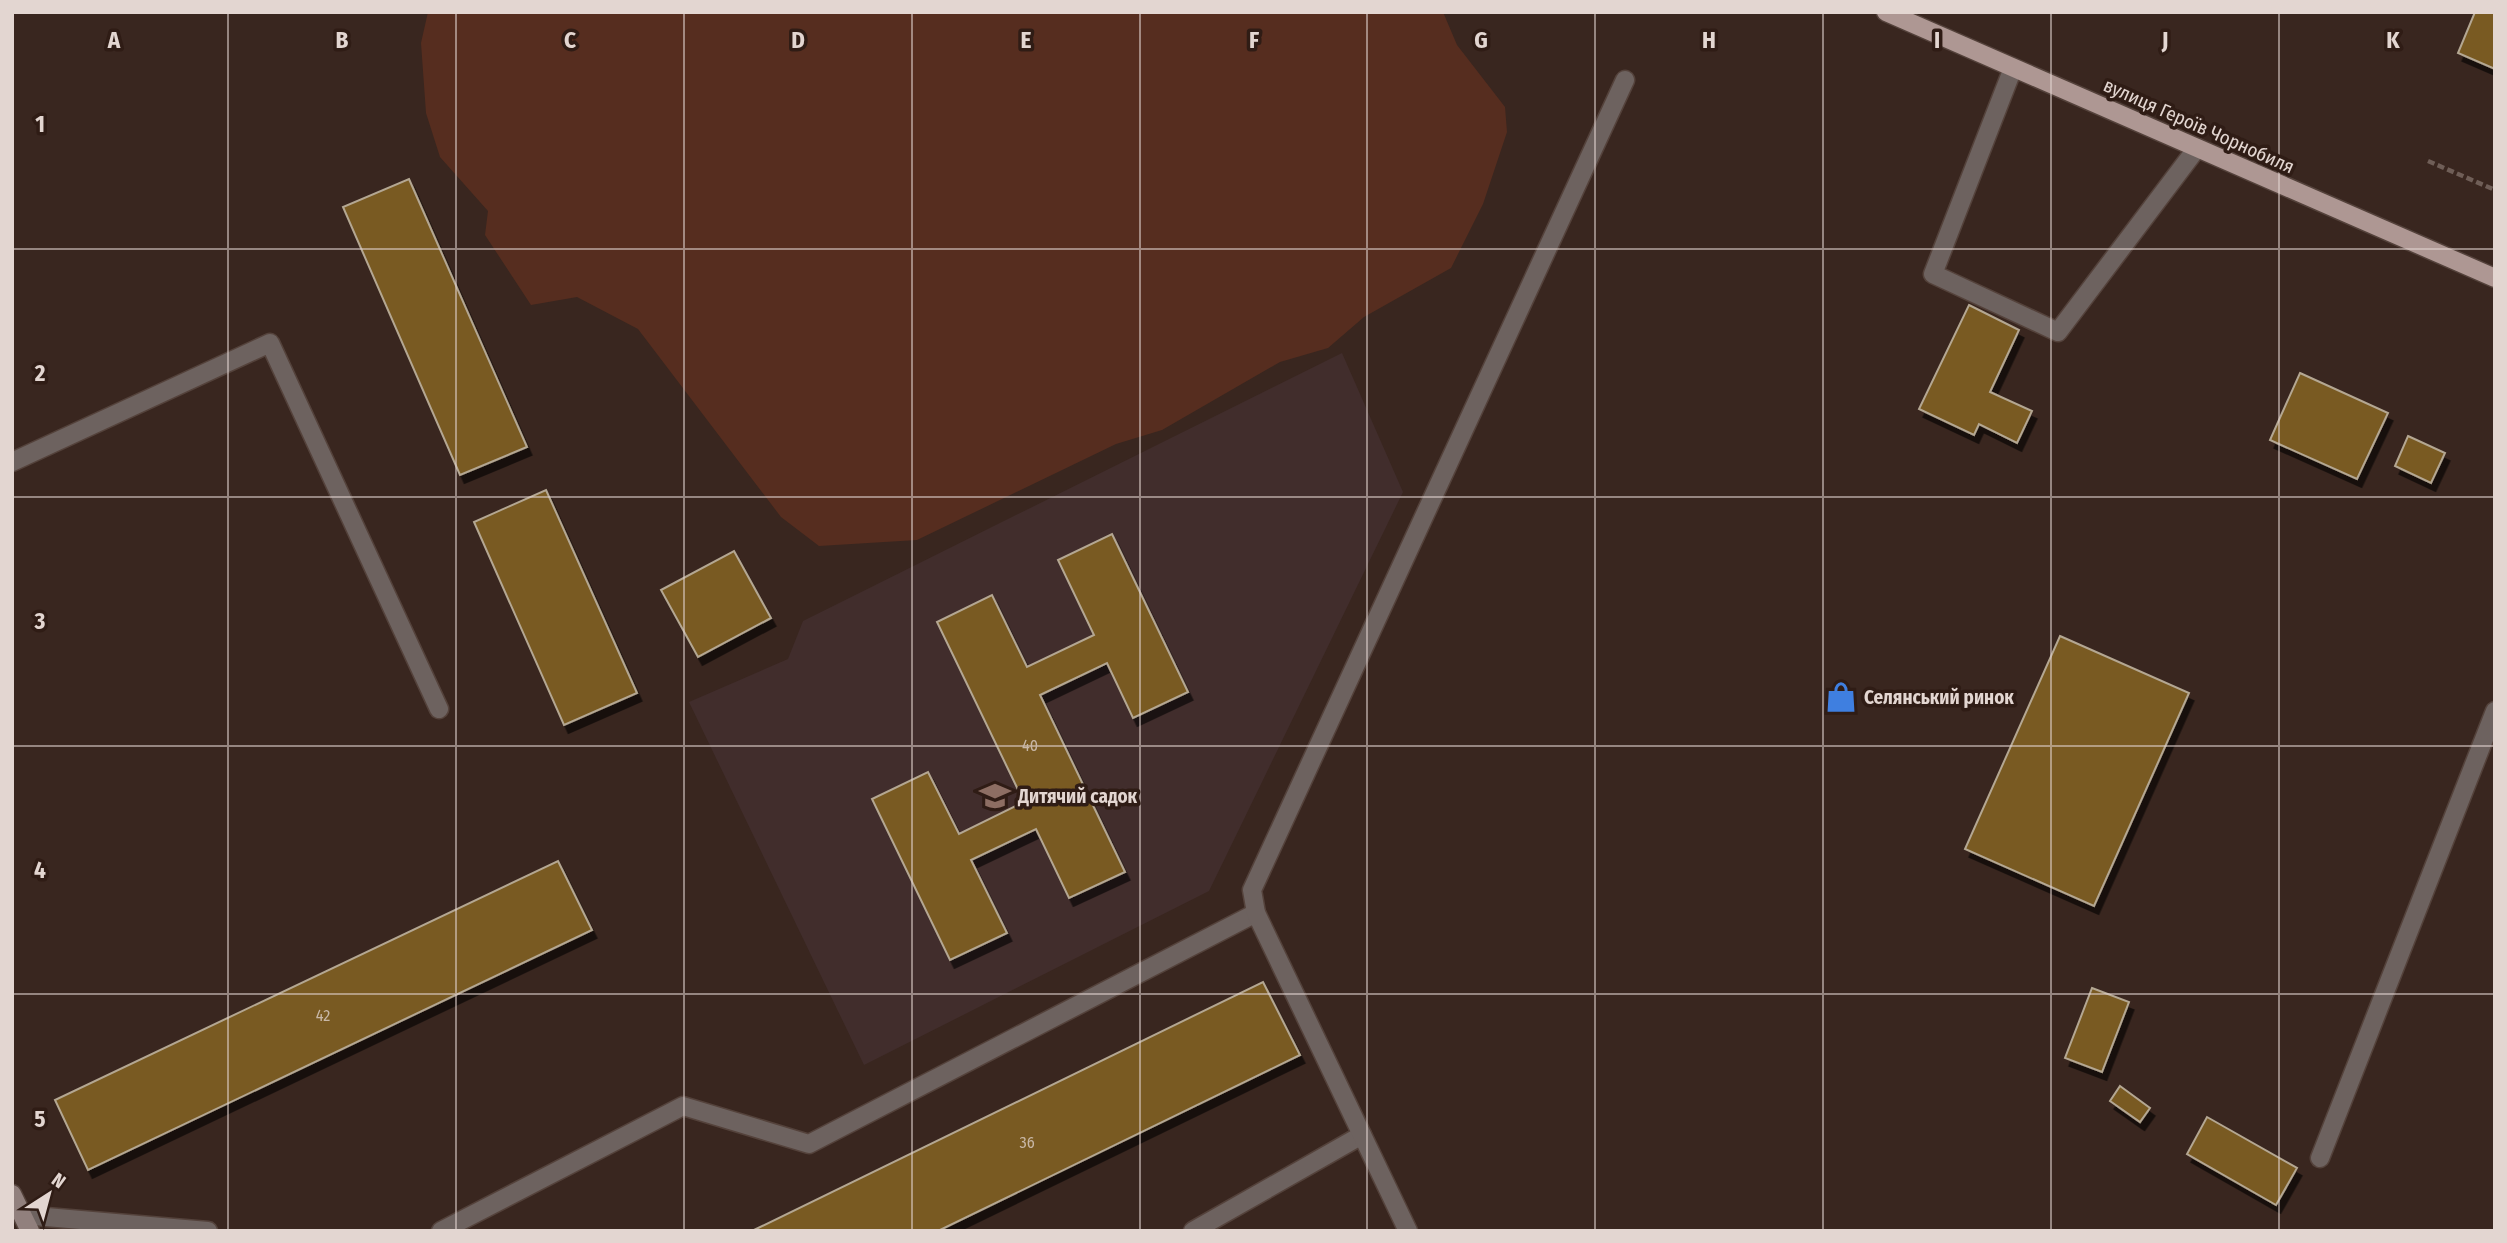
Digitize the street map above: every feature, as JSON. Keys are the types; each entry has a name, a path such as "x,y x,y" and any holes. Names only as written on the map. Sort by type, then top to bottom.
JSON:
{"main road":[{"name":"вулиця Героїв Чорнобиля","path":"1886,12 2495,278"}],"street":[{"path":"12,1194 27,1223"}],"lane":[{"path":"2013,68 1933,275 2058,332 2197,148"},
{"path":"1408,1231 1256,913 1252,890 1625,80"},
{"path":"12,462 270,343 439,709"},
{"path":"2320,1158 2495,711"},
{"path":"441,1231 683,1106 809,1144 1256,913"},
{"path":"1193,1231 1362,1135"},
{"path":"27,1223 208,1231"}],"path":[{"path":"2428,161 2495,190"}],"shaded area":[{"path":"428,12 1443,12 1457,45 1505,107 1507,132 1483,204 1451,268 1364,317 1328,348 1280,362 1162,430 1116,444 917,540 819,546 781,517 638,329 577,297 531,305 485,235 488,211 440,157 426,113 421,43"},
{"name":"Дитячий садок","path":"1342,353 1403,492 1209,891 864,1065 689,702 788,659 803,621"}],"building":[{"path":"2475,12 2495,12 2495,69 2458,53"},
{"path":"409,179 527,447 460,475 343,207"},
{"path":"1969,305 2019,330 1990,392 2032,411 2017,443 1979,424 1974,435 1919,409"},
{"path":"2300,373 2388,413 2357,479 2270,440"},
{"path":"2408,436 2445,453 2431,483 2395,466"},
{"path":"546,490 637,693 564,725 474,522"},
{"path":"1112,534 1188,692 1133,718 1107,663 1040,695 1125,872 1069,898 1036,829 971,860 1007,933 950,960 872,799 928,772 959,834 1024,802 937,622 992,595 1027,667 1094,635 1058,560"},
{"path":"734,551 771,618 698,657 661,590"},
{"path":"2060,636 2189,693 2094,906 1965,849"},
{"path":"558,861 592,930 88,1170 55,1100"},
{"path":"1263,982 1300,1055 938,1231 754,1230"},
{"path":"2092,988 2129,1002 2102,1072 2065,1058"},
{"path":"2120,1086 2150,1108 2140,1122 2110,1101"},
{"path":"2207,1117 2297,1168 2276,1205 2187,1154"}],"place":[{"name":"Селянський ринок","path":"1841,697"},
{"name":"Дитячий садок","path":"995,796"}]}
